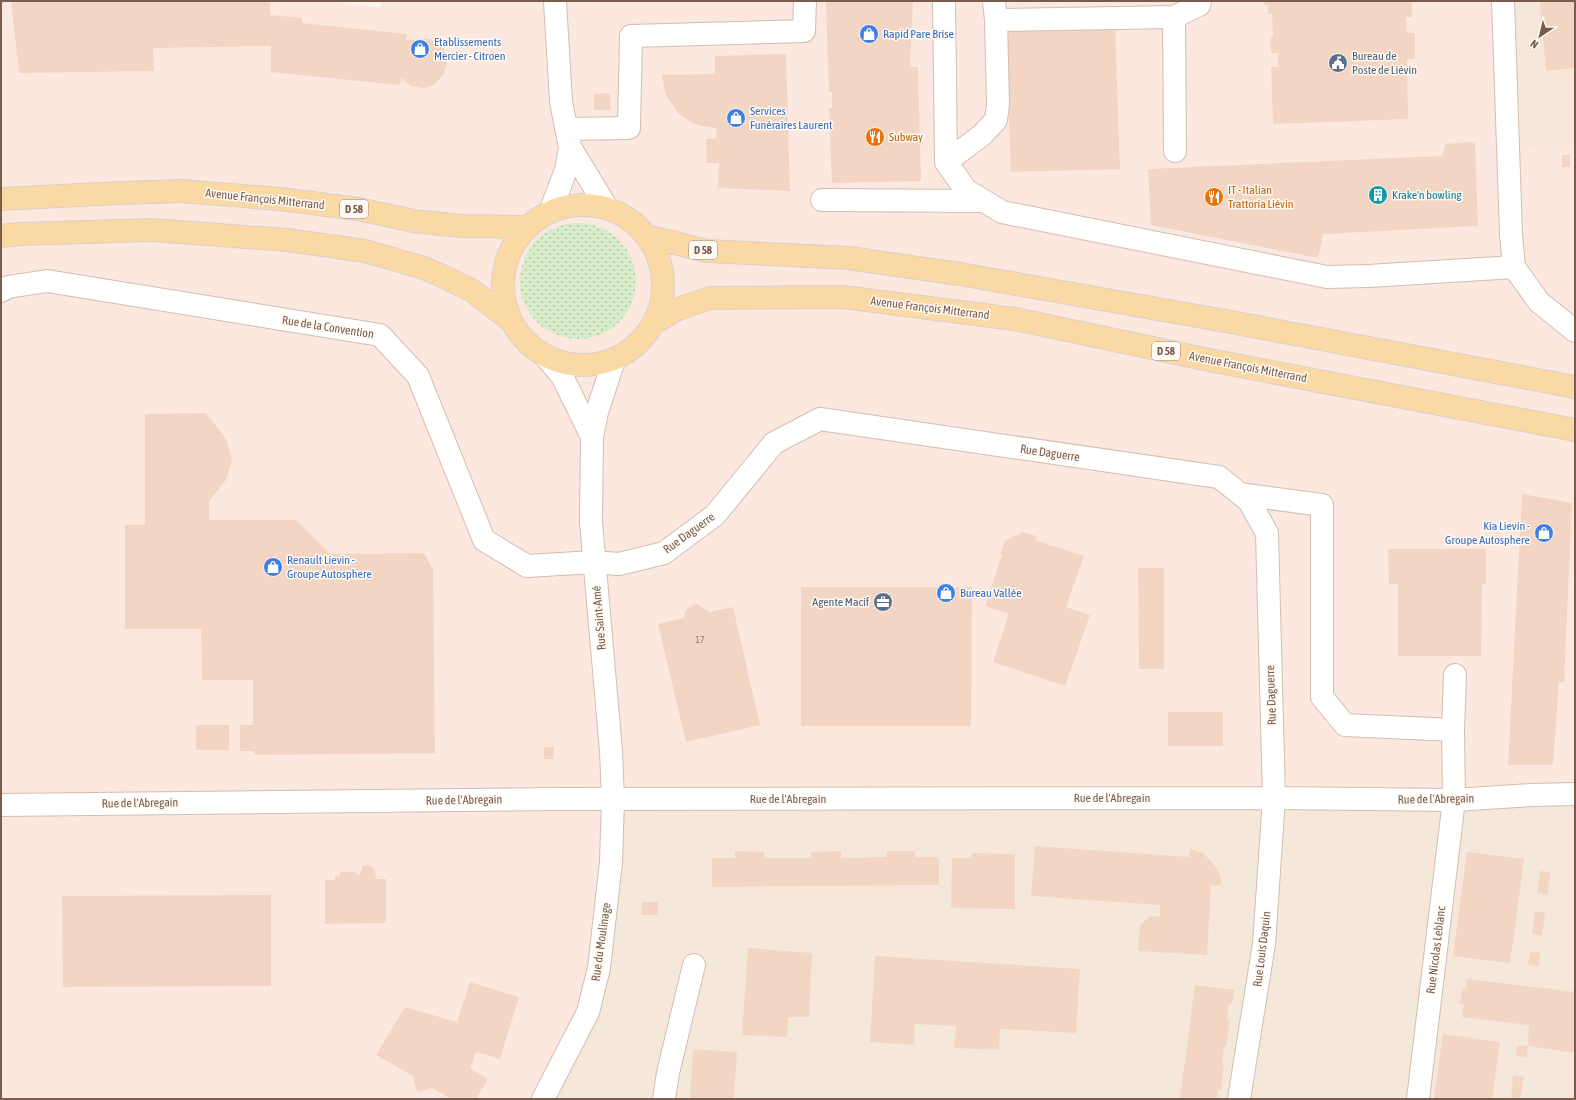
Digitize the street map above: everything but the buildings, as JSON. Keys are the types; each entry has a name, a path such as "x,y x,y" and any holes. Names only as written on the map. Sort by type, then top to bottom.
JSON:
{"main road":[{"name":"Avenue François Mitterrand","path":"1,199 181,191 280,199 358,209 414,221 438,224 492,228 527,228"},
{"path":"587,205 607,208 631,221 647,236 657,252 662,269 664,287 662,305 655,322 645,338 630,351 614,360 597,365 580,366 563,363 546,357 531,347 519,334 510,318 502,292 505,264 512,247 535,220 550,212 568,206 587,205"},
{"path":"1,236 19,234 152,230 287,240 365,251 424,268 471,290 510,318"},
{"name":"D 58","path":"647,236 707,251 850,258 960,274 1239,324 1575,388"},
{"name":"Avenue François Mitterrand","path":"655,322 678,309 710,298 843,297 1015,319 1209,360 1575,430"}],"street":[{"path":"550,212 566,170 568,138 561,102 555,1"},
{"path":"568,138 629,128 631,36 804,31 805,1"},
{"path":"944,1 946,162 966,190 1002,212 1327,277 1369,276 1514,266"},
{"path":"946,162 982,135 996,120 998,104 995,11 1174,17 1199,4 1200,1"},
{"path":"1503,1 1511,234 1514,266 1539,302 1572,322"},
{"path":"1174,17 1175,151"},
{"path":"568,138 607,208"},
{"path":"822,200 983,201"},
{"name":"Rue de la Convention","path":"1,291 8,287 47,281 380,335 418,376 484,540 527,566 594,562"},
{"path":"546,357 562,376 592,437"},
{"name":"Rue Saint-Amé","path":"613,799 611,750 591,522 592,437 597,412 614,360"},
{"name":"Rue Daguerre","path":"594,562 619,564 664,553 715,515 774,443 820,419 1219,477 1249,502 1267,532 1274,798"},
{"path":"1240,494 1322,505 1322,697 1345,725 1453,730"},
{"name":"Rue Nicolas Leblanc","path":"1418,1099 1454,800 1453,730 1455,675"},
{"name":"Rue de l'Abregain","path":"1,804 613,799 1274,798 1454,800 1575,794"},
{"name":"Rue Louis Daquin","path":"1239,1099 1264,944 1274,798"},
{"name":"Rue du Moulinage","path":"544,1099 588,1012 599,968 611,862 613,799"},
{"path":"664,1099 668,1073 694,965"}],"shaded area":[{"path":"1,1 331,1 381,8 381,1 1503,1 1509,147 1575,144 1575,794 614,799 599,968 543,1099 1,1099"},
{"path":"1503,1 1575,1 1575,146 1509,147"},
{"path":"1575,794 1575,1099 543,1099 613,799"}],"green space":[{"path":"578,223 589,224 600,228 619,240 631,259 635,270 635,292 631,303 619,322 600,334 589,338 578,339 567,338 556,334 537,322 525,303 521,292 520,281 521,270 525,259 537,240 556,228 567,224"}],"place":[{"name":"Rapid Pare Brise","path":"869,34"},
{"name":"Etablissements Mercier - Citroen","path":"420,49"},
{"name":"Bureau de Poste de Liévin","path":"1338,63"},
{"name":"Services Funéraires Laurent","path":"736,118"},
{"name":"Subway","path":"875,137"},
{"name":"Krake'n bowling","path":"1378,195"},
{"name":"IT - Italian Trattoria Liévin","path":"1214,197"},
{"name":"Kia Lievin - Groupe Autosphere","path":"1544,533"},
{"name":"Renault Lievin - Groupe Autosphere","path":"273,567"},
{"name":"Bureau Vallée","path":"946,593"},
{"name":"Agente Macif","path":"883,602"}]}
